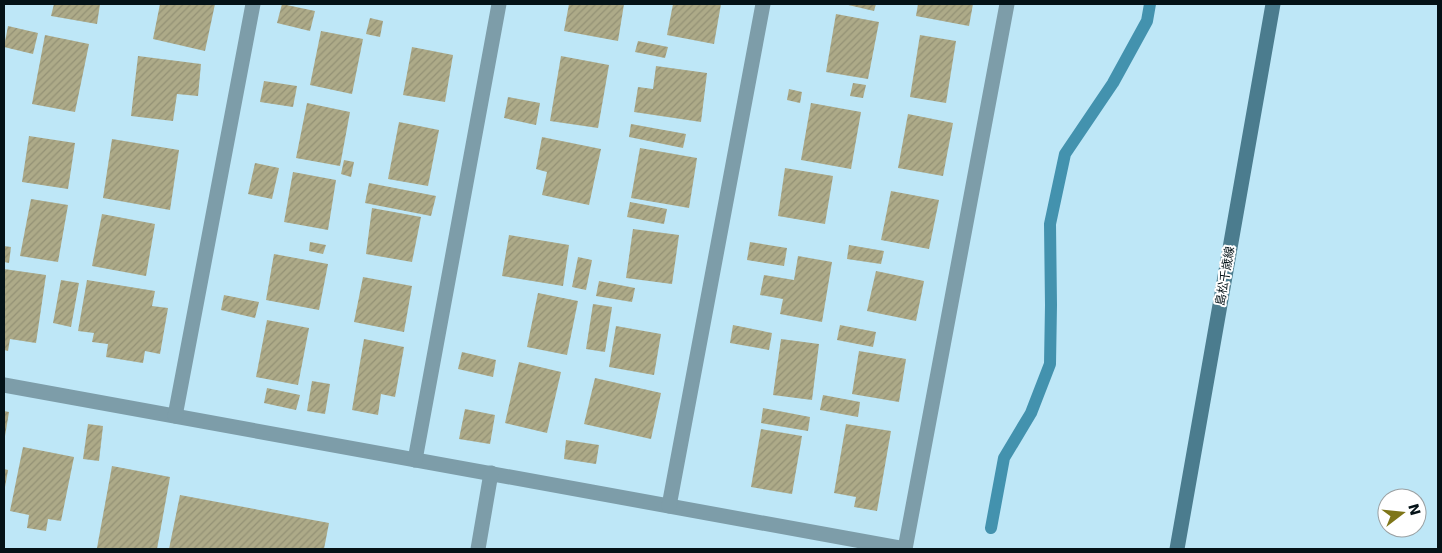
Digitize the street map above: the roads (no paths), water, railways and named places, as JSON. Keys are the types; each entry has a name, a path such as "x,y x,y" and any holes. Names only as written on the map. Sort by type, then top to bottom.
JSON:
{"main road":[{"name":"島松千歳線","path":"1177,549 1273,4"}],"street":[{"path":"175,416 253,4"},
{"path":"415,460 499,4"},
{"path":"669,506 762,4"},
{"path":"4,385 905,549 1007,4"},
{"path":"478,549 491,473"}],"waterway":[{"path":"991,528 1004,458 1031,413 1050,364 1050,224 1065,154 1113,83 1147,21 1150,4"}]}
